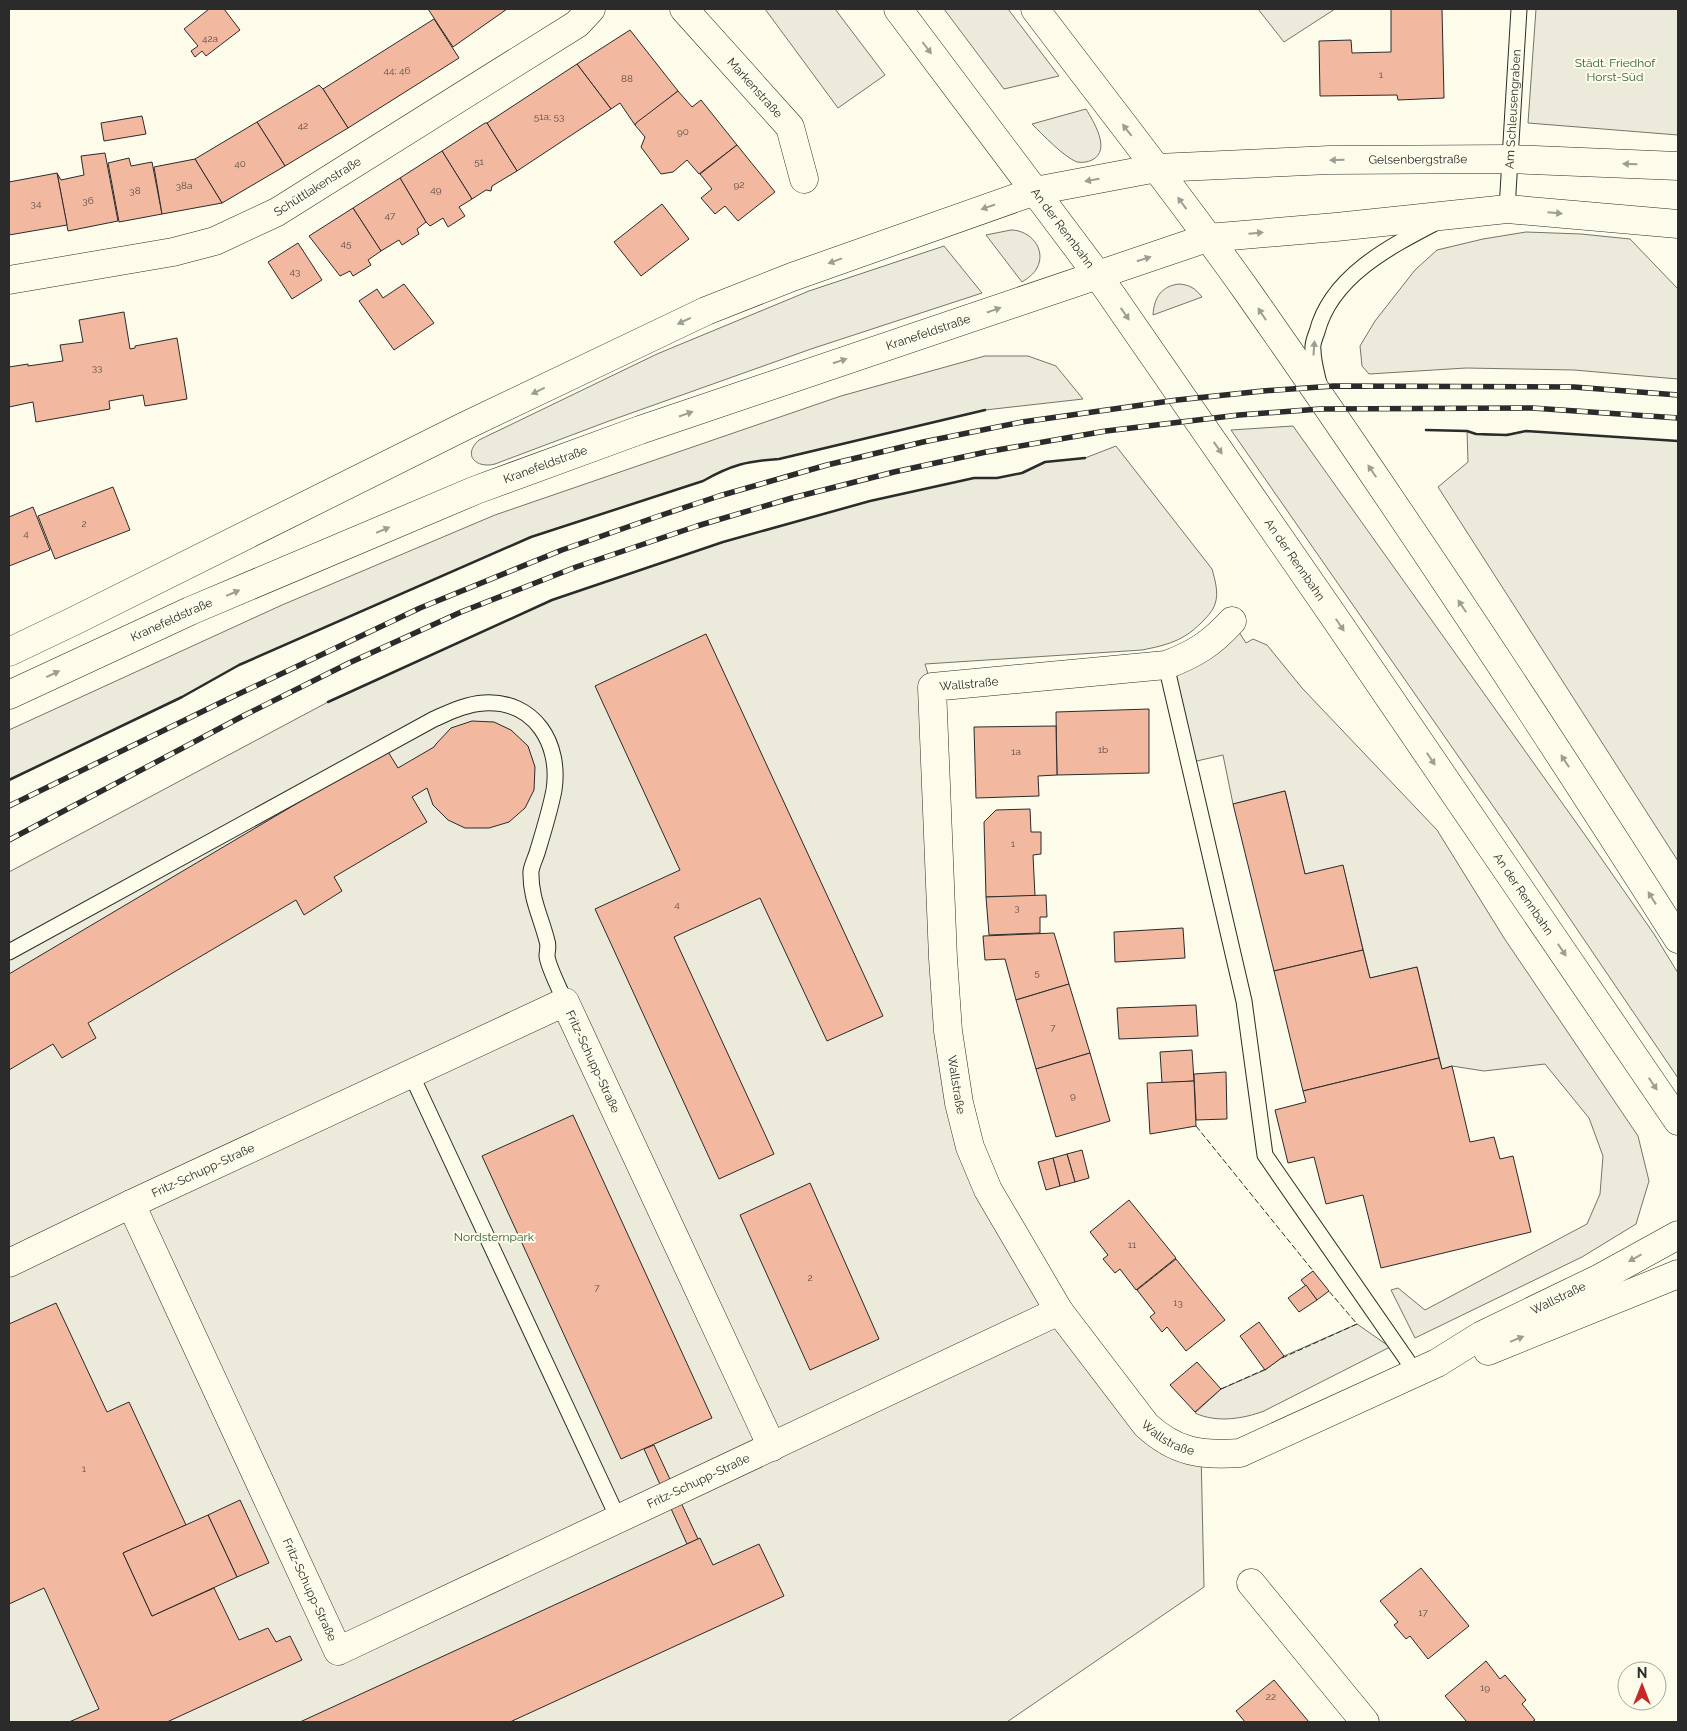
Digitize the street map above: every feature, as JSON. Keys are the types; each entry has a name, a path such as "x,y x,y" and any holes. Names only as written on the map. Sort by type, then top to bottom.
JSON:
{"street":[{"name":"Schüttlakenstraße","path":"9,280 173,252 215,241 278,212 577,24 591,9"},
{"name":"Markenstraße","path":"684,9 790,127 804,179"},
{"name":"An der Rennbahn","path":"898,9 1098,274 1678,1121"},
{"path":"1036,9 1158,168 1321,396 1557,750 1678,939"},
{"name":"Gelsenbergstraße","path":"1035,191 1158,168 1328,160 1509,159 1678,166"},
{"path":"9,652 74,622 465,426 706,311 801,274 1035,191"},
{"path":"1207,238 1336,227 1506,209 1678,224"},
{"name":"Kranefeldstraße","path":"9,694 190,611 476,490 640,430 1207,238"},
{"name":"Wallstraße","path":"1232,621 1207,645 1188,656 1166,665 932,687 943,958 948,1031 959,1103 970,1147 988,1190 1059,1311 1146,1425 1157,1436 1170,1444 1193,1451 1220,1455 1240,1453 1427,1368 1482,1335 1600,1278 1678,1235"},
{"name":"Fritz-Schupp-Straße","path":"9,1262 566,1002 772,1447"},
{"name":"Fritz-Schupp-Straße","path":"131,1204 338,1651 1059,1311"},
{"name":"Wallstraße","path":"1427,1368 1488,1351 1678,1274"},
{"path":"1251,1582 1365,1722"}],"lane":[{"name":"Am Schleusengraben","path":"1506,209 1519,9"},
{"path":"1321,396 1312,350 1320,321 1333,297 1350,279 1388,248 1452,214"},
{"path":"1166,665 1244,1001 1265,1155 1427,1368"},
{"path":"9,952 434,719 458,708 486,703 502,704 517,708 537,724 550,745 554,761 554,792 531,869 532,891 536,910 548,944 547,957 566,1002"},
{"path":"411,1074 618,1518"}],"green space":[{"path":"765,9 835,9 885,75 838,108"},
{"path":"944,9 1008,9 1059,76 1004,89"},
{"path":"1258,9 1335,9 1284,42"},
{"name":"Städt. Friedhof Horst-Süd","path":"1536,9 1678,9 1678,135 1528,123"},
{"path":"1086,109 1101,143 1098,155 1089,161 1077,162 1066,156 1032,124"},
{"path":"1011,230 1024,233 1030,237 1035,242 1040,254 1040,261 1036,270 1022,282 986,235"},
{"path":"1526,232 1581,234 1630,239 1678,289 1678,379 1574,370 1466,368 1369,374 1362,366 1360,346 1375,321 1415,270 1437,250 1483,239"},
{"path":"944,246 982,293 811,349 495,464 477,463 472,456 474,446 479,440 657,354 809,291"},
{"path":"1179,284 1192,288 1202,297 1153,315 1155,303 1160,294 1168,287"},
{"path":"985,356 1028,356 1056,366 1083,399 985,410 779,459 739,465 703,481 531,537 239,665 182,697 9,780 9,730 282,605 495,515 841,396"},
{"path":"1293,426 1585,835 1654,934 1678,973 1678,1078 1509,829 1231,430"},
{"path":"1467,431 1489,435 1504,435 1526,431 1678,441 1678,861 1438,487 1468,462"},
{"name":"Nordsternpark","path":"1116,446 1212,569 1217,595 1214,607 1207,617 1181,638 1167,644 1142,650 925,664 932,687 970,1147 1146,1425 1201,1452 1204,1587 1007,1722 9,1722 9,872 328,702 552,600 723,542 870,501 974,478 997,478 1022,473 1045,462 1085,458"},
{"path":"1232,621 1246,643 1253,639 1267,645 1302,688 1437,830 1504,938 1638,1136 1649,1181 1636,1224 1582,1257 1415,1338 1391,1290 1398,1288 1425,1310 1587,1224 1600,1194 1603,1156 1589,1118 1545,1064 1484,1071 1452,1066 1442,1069 1417,967 1370,978 1343,866 1305,874 1285,791 1233,804 1223,755 1188,763 1166,665"},
{"path":"1357,1324 1390,1347 1256,1414 1221,1419 1195,1413 1221,1389 1265,1370 1284,1356"}],"building":[{"path":"209,9 224,9 240,30 206,56 202,51 195,57 191,51 198,46 184,29"},
{"path":"428,9 507,9 453,47"},
{"path":"1391,9 1442,9 1444,98 1398,100 1397,95 1320,96 1319,41 1351,40 1352,53 1391,52"},
{"path":"434,19 459,58 348,128 323,89"},
{"path":"630,30 678,91 635,125 620,103 611,109 577,64"},
{"path":"577,64 611,109 517,171 487,123"},
{"path":"319,85 348,128 285,166 257,122"},
{"path":"678,91 692,107 701,100 737,145 699,174 687,160 673,172 661,174 641,147 645,137 635,125"},
{"path":"142,116 146,134 104,141 101,123"},
{"path":"257,122 285,166 222,203 195,159"},
{"path":"487,123 517,171 492,186 491,191 486,190 472,199 442,151"},
{"path":"737,145 775,192 738,221 725,206 715,214 701,198 712,189 700,174"},
{"path":"442,151 472,199 459,207 465,216 448,227 443,218 430,226 426,222 400,178"},
{"path":"105,153 118,221 68,231 57,173 61,180 84,175 81,156"},
{"path":"129,158 131,166 152,162 162,214 119,222 108,163"},
{"path":"195,159 222,203 162,214 154,167"},
{"path":"57,173 67,225 9,235 9,182"},
{"path":"400,178 426,222 417,229 419,234 402,245 399,240 381,251 353,208"},
{"path":"662,204 689,239 641,276 614,242"},
{"path":"353,208 381,251 368,260 371,265 353,276 350,271 340,276 309,236"},
{"path":"298,243 322,280 292,299 268,262"},
{"path":"404,284 434,323 394,350 359,301 377,289 383,298"},
{"path":"124,312 130,349 135,348 135,346 177,338 187,399 145,406 143,395 109,401 110,409 36,422 33,402 9,407 9,367 63,361 60,345 83,342 79,320"},
{"path":"113,487 130,530 55,559 38,516"},
{"path":"33,507 50,550 9,566 9,517"},
{"path":"706,634 883,1016 827,1041 760,898 674,937 774,1154 719,1179 595,909 680,870 595,686"},
{"path":"1149,709 1149,773 1057,775 1056,712"},
{"path":"472,721 494,722 511,730 528,746 535,767 534,790 525,808 509,822 489,828 465,828 448,820 433,805 427,788 412,797 427,822 334,877 342,891 304,915 296,900 88,1023 96,1038 62,1058 53,1044 9,1070 9,974 387,750 398,768 434,747 451,728"},
{"path":"1056,726 1057,775 1038,776 1039,796 976,798 974,727"},
{"path":"1285,791 1305,874 1343,865 1363,950 1274,971 1233,804"},
{"path":"1030,809 1031,832 1041,832 1041,854 1033,855 1035,896 986,897 984,822 996,810"},
{"path":"1046,895 1047,917 1040,917 1040,933 989,935 986,897"},
{"path":"1183,928 1185,958 1115,962 1114,932"},
{"path":"1054,933 1069,984 1016,1000 1005,959 985,960 983,936"},
{"path":"1363,950 1370,978 1417,967 1439,1058 1303,1091 1274,971"},
{"path":"1069,984 1090,1053 1036,1069 1016,1000"},
{"path":"1196,1005 1198,1036 1119,1039 1117,1008"},
{"path":"1192,1050 1194,1081 1162,1083 1160,1052"},
{"path":"1090,1053 1110,1121 1056,1137 1036,1069"},
{"path":"1439,1058 1442,1069 1452,1066 1470,1142 1494,1137 1500,1159 1513,1156 1531,1232 1381,1268 1363,1195 1326,1204 1314,1157 1288,1163 1275,1110 1306,1102 1303,1091"},
{"path":"1226,1072 1227,1119 1196,1120 1194,1074"},
{"path":"1194,1081 1196,1126 1150,1134 1147,1083"},
{"path":"573,1115 712,1418 621,1459 482,1156"},
{"path":"1082,1150 1089,1178 1075,1182 1067,1154"},
{"path":"1067,1154 1075,1182 1060,1186 1053,1158"},
{"path":"1053,1158 1060,1186 1046,1190 1038,1162"},
{"path":"810,1183 879,1339 810,1370 740,1215"},
{"path":"1129,1200 1176,1258 1136,1290 1120,1269 1115,1273 1103,1259 1108,1255 1090,1232"},
{"path":"1176,1259 1225,1320 1186,1351 1167,1327 1162,1332 1150,1317 1155,1313 1137,1290"},
{"path":"1313,1271 1329,1291 1317,1300 1301,1280"},
{"path":"1306,1285 1317,1300 1299,1312 1288,1298"},
{"path":"56,1303 107,1412 129,1402 186,1525 123,1553 152,1616 214,1588 239,1640 268,1628 276,1642 290,1636 302,1660 167,1722 69,1722 99,1709 44,1588 9,1604 9,1324"},
{"path":"1259,1322 1284,1356 1265,1370 1240,1336"},
{"path":"1197,1362 1221,1389 1195,1412 1170,1385"},
{"path":"654,1445 698,1539 687,1544 644,1449"},
{"path":"240,1500 269,1563 237,1577 208,1515"},
{"path":"208,1515 237,1577 152,1616 123,1553"},
{"path":"700,1538 713,1565 759,1544 784,1596 510,1722 300,1722"},
{"path":"1421,1568 1469,1626 1428,1659 1410,1636 1406,1639 1394,1625 1398,1622 1380,1601"},
{"path":"1486,1661 1500,1679 1505,1675 1526,1700 1522,1704 1535,1720 1532,1722 1467,1722 1445,1696"},
{"path":"1274,1680 1309,1722 1245,1722 1236,1711"}],"railway":[{"path":"9,806 420,608 562,550 719,496 827,465 923,442 1022,422 1177,400 1263,391 1334,386 1574,387 1678,395"},
{"path":"9,840 243,716 349,663 461,612 576,567 697,526 792,498 894,472 986,452 1106,431 1239,415 1320,409 1532,408 1678,418"}],"fence":[{"path":"1196,1126 1314,1272"},
{"path":"1282,1358 1357,1324 1328,1290"},
{"path":"1221,1389 1268,1368"}],"wall":[{"path":"9,780 182,697 239,665 531,537 703,481 722,471 740,465 779,459 985,410"},
{"path":"1426,430 1467,431 1476,434 1507,435 1526,431 1678,441"},
{"path":"328,702 552,600 723,542 870,501 974,478 997,478 1022,473 1045,462 1085,458"}]}
